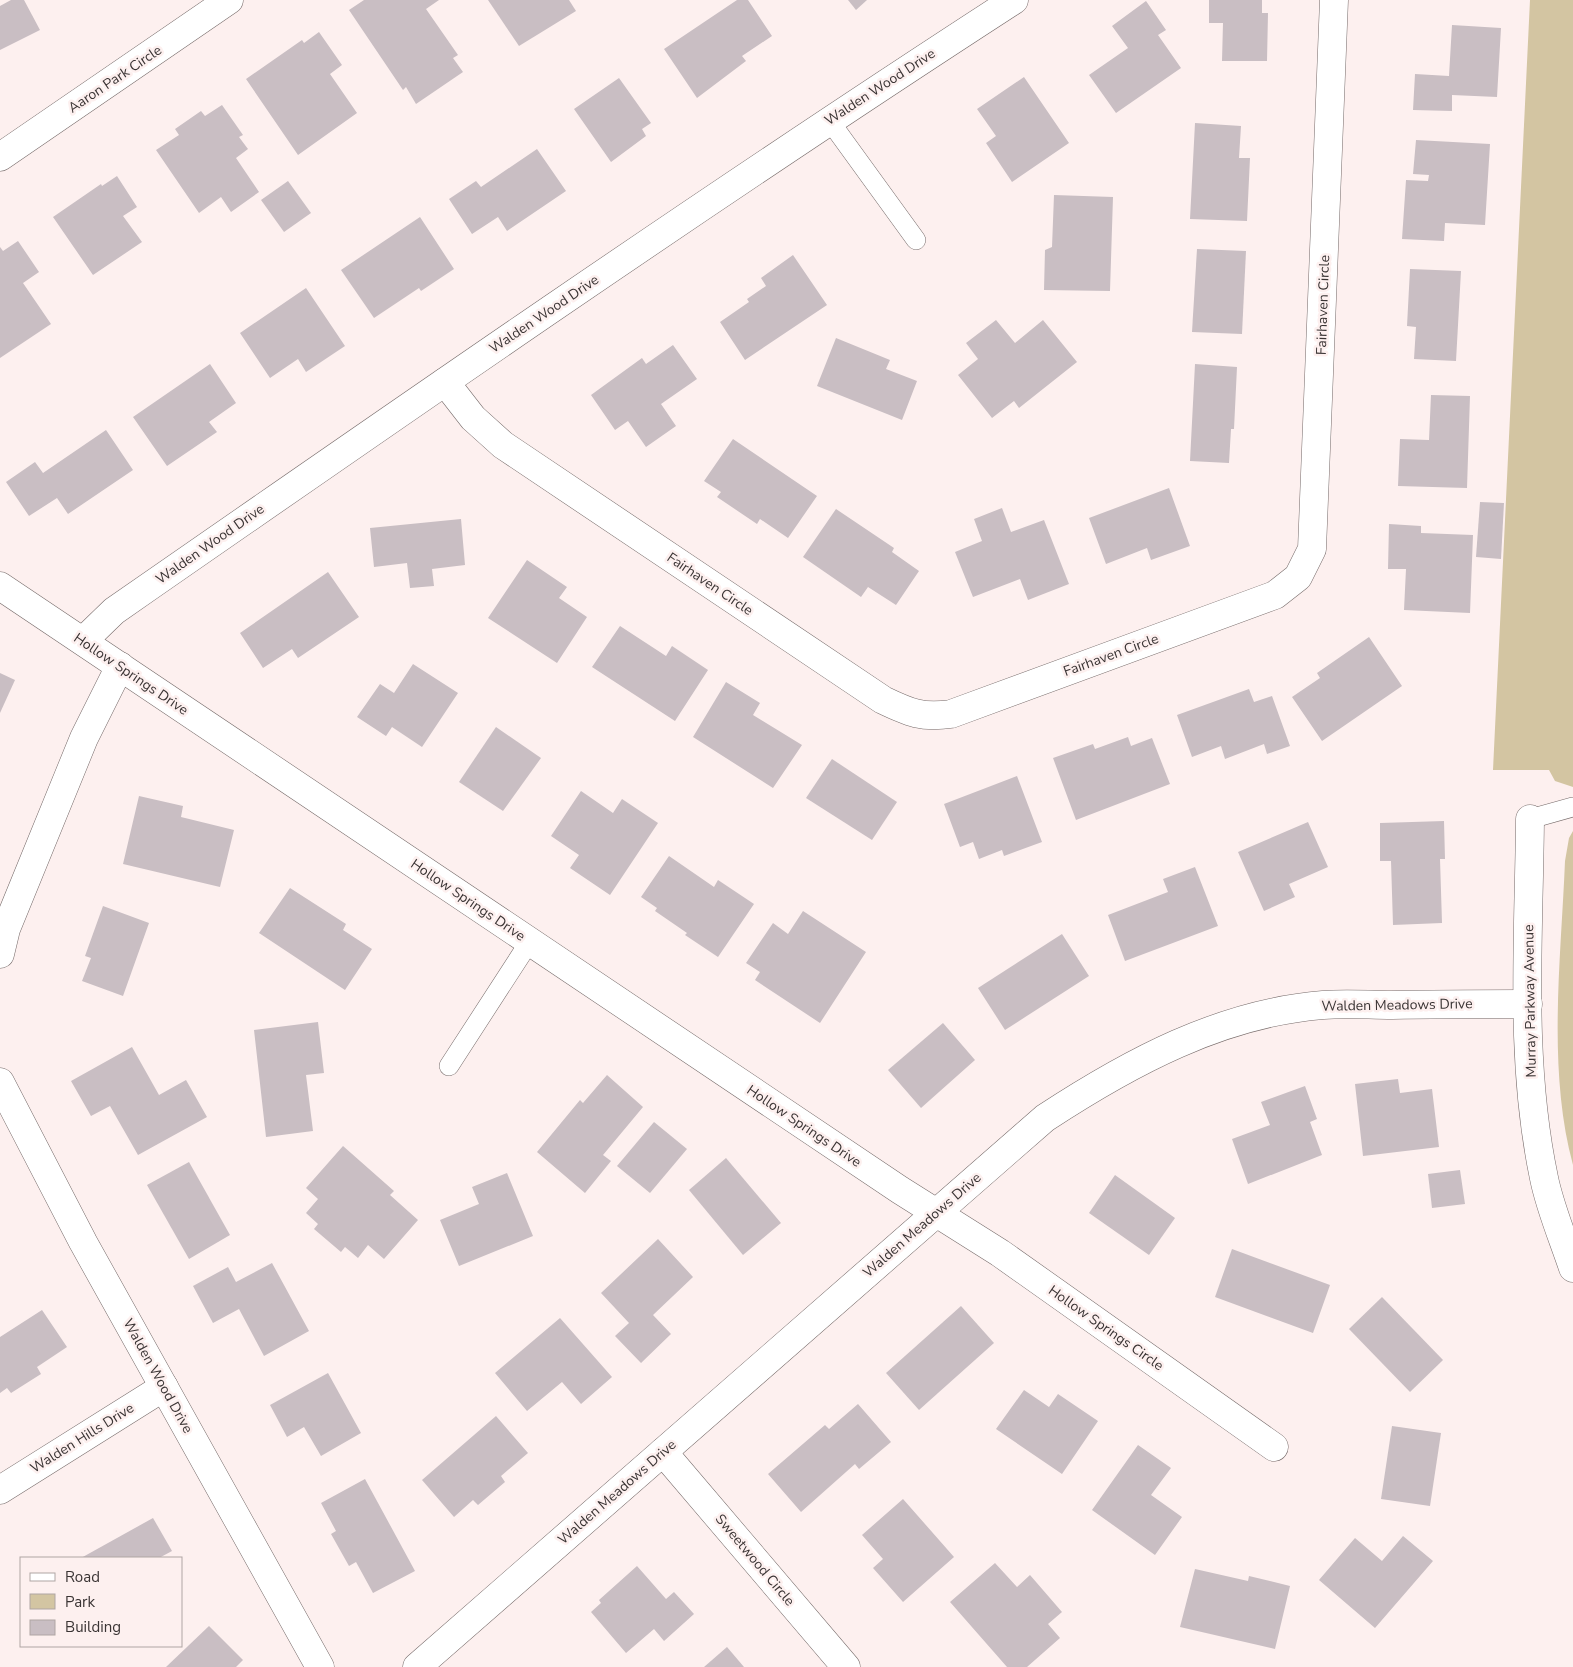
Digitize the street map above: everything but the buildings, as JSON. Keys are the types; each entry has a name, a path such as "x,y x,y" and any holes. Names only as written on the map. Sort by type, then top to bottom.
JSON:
{"street":[{"name":"Aaron Park Circle","path":"0,157 229,0"},
{"name":"Walden Wood Drive","path":"83,641 114,611 444,382 829,120 1014,0"},
{"name":"Fairhaven Circle","path":"444,382 473,418 503,445 883,700 904,710 928,717 951,714 1275,595 1298,577 1306,564 1312,541 1334,0"},
{"name":"Hollow Springs Drive","path":"0,586 935,1213"},
{"path":"0,954 6,929 84,738 120,666"},
{"name":"Murray Parkway Avenue","path":"1530,819 1528,1060 1544,1179 1573,1268"},
{"name":"Walden Meadows Drive","path":"417,1667 1045,1118 1100,1082 1153,1054 1208,1031 1265,1014 1323,1005 1528,1004"},
{"name":"Walden Wood Drive","path":"0,1082 83,1242 320,1667"},
{"name":"Hollow Springs Circle","path":"935,1213 1000,1253 1274,1447"},
{"name":"Walden Hills Drive","path":"0,1490 164,1387"},
{"name":"Sweetwood Circle","path":"663,1452 846,1667"}],"lane":[{"path":"829,120 916,240"},
{"path":"1530,819 1573,808"},
{"path":"449,1066 530,941"}],"green space":[{"path":"1530,0 1573,0 1573,787 1555,781 1549,770 1493,770"},
{"path":"1573,831 1573,1165 1560,1091 1558,1014 1565,861 1569,838"}]}
